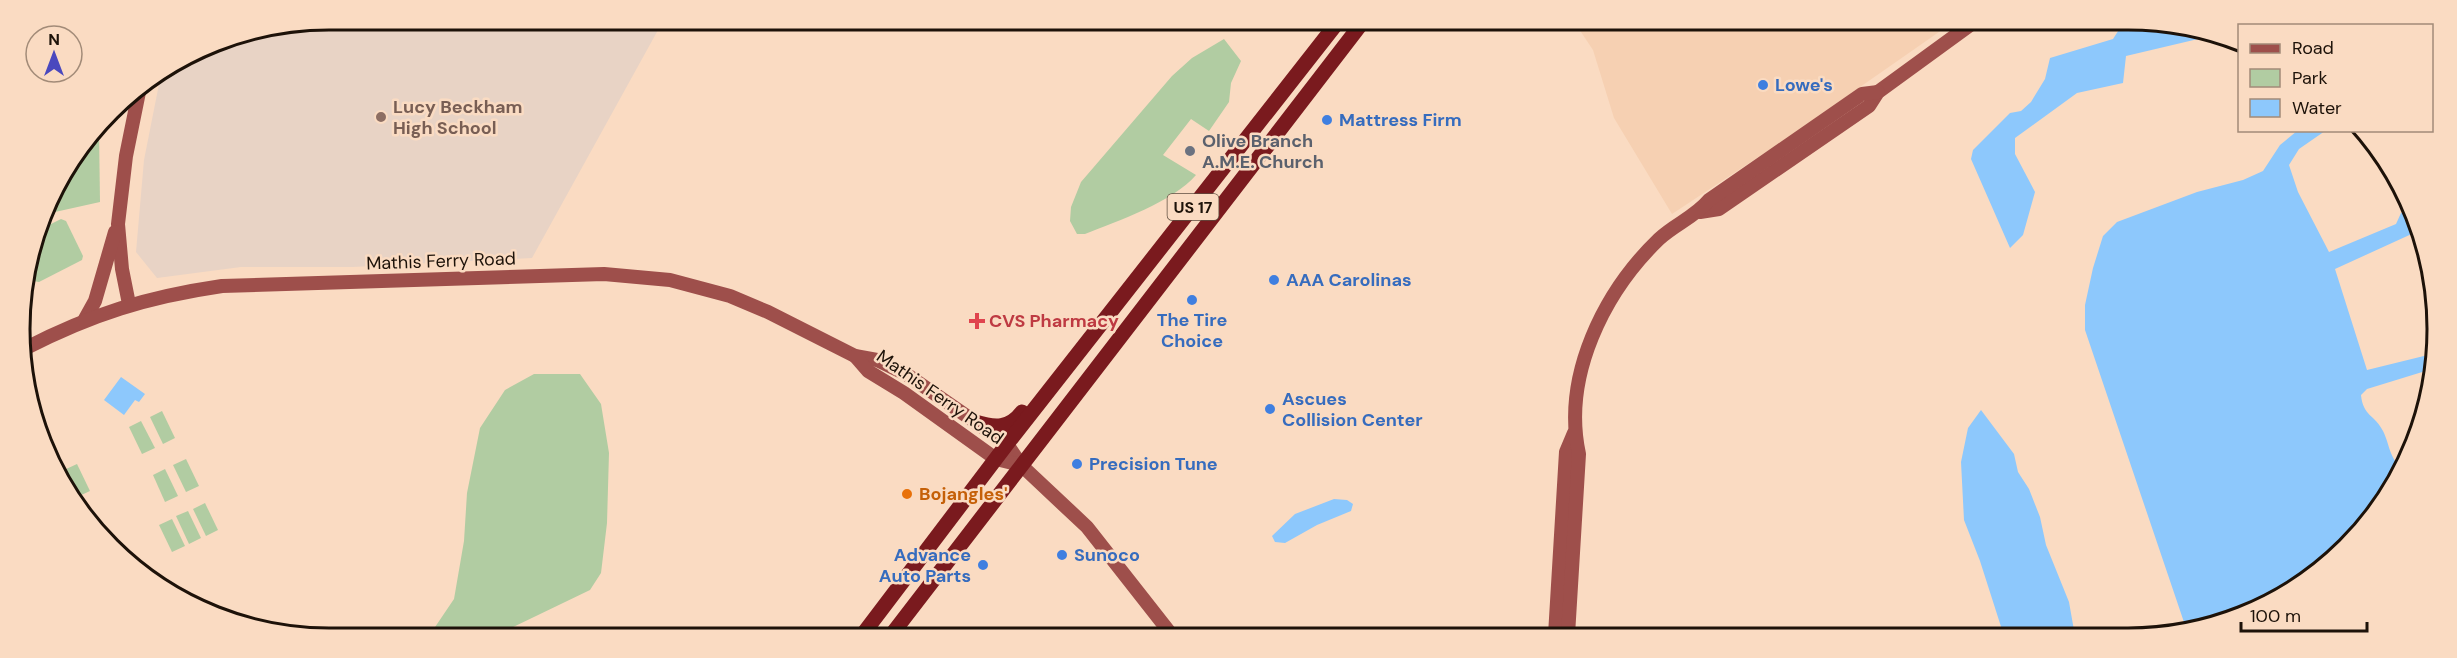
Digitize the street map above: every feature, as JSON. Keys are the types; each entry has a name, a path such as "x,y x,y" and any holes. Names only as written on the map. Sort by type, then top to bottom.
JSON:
{"highway":[{"name":"US 17","path":"868,628 1048,391 1332,30"},
{"name":"US 17","path":"897,628 1357,30"},
{"path":"975,423 988,426 1010,425 1037,394 1041,391 1048,391"}],"main road":[{"path":"1555,628 1566,452 1574,433 1578,387 1589,346 1601,316 1618,285 1660,237 1700,212 1709,200 1862,94 1878,92 1963,30"},
{"path":"85,319 95,301 118,224 126,156 137,100"},
{"path":"118,224 122,269 129,304"},
{"name":"Mathis Ferry Road","path":"31,346 85,319 129,304 185,292 247,285 604,274 636,275 670,280 730,296 768,312 855,356 877,360 906,374 1007,444 1021,465"},
{"name":"Mathis Ferry Road","path":"855,356 868,371 904,393 996,459 1021,465"},
{"path":"1568,628 1579,454 1574,433"},
{"path":"1021,465 1087,527 1167,628"}],"shaded area":[{"name":"Lucy Beckham High School","path":"329,30 658,30 532,258 353,267 241,267 157,278 136,252 144,160 159,83 197,61 252,40 290,33"},
{"path":"1580,30 1942,30 1784,140 1672,214 1614,118 1593,50"}],"green space":[{"path":"1224,39 1241,61 1231,83 1229,102 1209,131 1191,119 1163,155 1196,175 1174,194 1144,210 1085,234 1077,234 1070,221 1071,207 1081,182 1172,76 1192,58"},
{"path":"99,138 100,202 54,212 70,179"},
{"path":"61,219 66,221 83,256 82,260 39,282 34,281 40,252 49,225"},
{"path":"534,374 580,374 601,404 609,453 607,523 601,573 590,590 511,628 434,628 454,599 464,541 467,493 480,428 505,390"},
{"path":"162,411 175,438 163,444 150,417"},
{"path":"141,421 155,448 142,454 129,427"},
{"path":"186,459 199,486 186,492 173,465"},
{"path":"77,464 90,491 80,495 65,469"},
{"path":"165,469 178,496 165,502 153,475"},
{"path":"205,503 218,530 206,536 193,509"},
{"path":"188,511 201,538 189,544 176,516"},
{"path":"172,519 185,546 172,552 159,525"}],"water":[{"path":"2119,30 2167,33 2199,39 2126,56 2123,83 2077,93 2015,138 2015,154 2035,192 2023,235 2010,248 1971,159 1973,150 2010,113 2021,111 2031,102 2045,79 2050,58 2113,39"},
{"path":"2296,132 2324,132 2299,149 2289,165 2298,192 2329,252 2396,224 2403,213 2411,234 2335,269 2367,370 2425,356 2423,372 2367,389 2361,395 2364,407 2380,426 2396,461 2377,495 2353,526 2325,554 2278,588 2224,612 2184,622 2085,330 2085,305 2103,236 2117,222 2197,192 2243,180 2263,171 2280,145"},
{"path":"121,377 145,394 139,402 135,400 124,415 104,400"},
{"path":"1981,410 2014,454 2018,472 2029,489 2040,517 2046,545 2069,602 2074,628 2001,628 1964,520 1961,462 1968,428"},
{"path":"1334,499 1347,500 1353,504 1351,511 1317,525 1285,543 1275,542 1272,536 1295,514"}],"place":[{"name":"Lowe's","path":"1763,85"},
{"name":"Lucy Beckham High School","path":"381,117"},
{"name":"Mattress Firm","path":"1327,120"},
{"name":"Olive Branch A.M.E. Church","path":"1190,151"},
{"name":"AAA Carolinas","path":"1274,280"},
{"name":"The Tire Choice","path":"1192,300"},
{"name":"CVS Pharmacy","path":"977,321"},
{"name":"Ascues Collision Center","path":"1270,409"},
{"name":"Precision Tune","path":"1077,464"},
{"name":"Bojangles'","path":"907,494"},
{"name":"Sunoco","path":"1062,555"},
{"name":"Advance Auto Parts","path":"983,565"}]}
